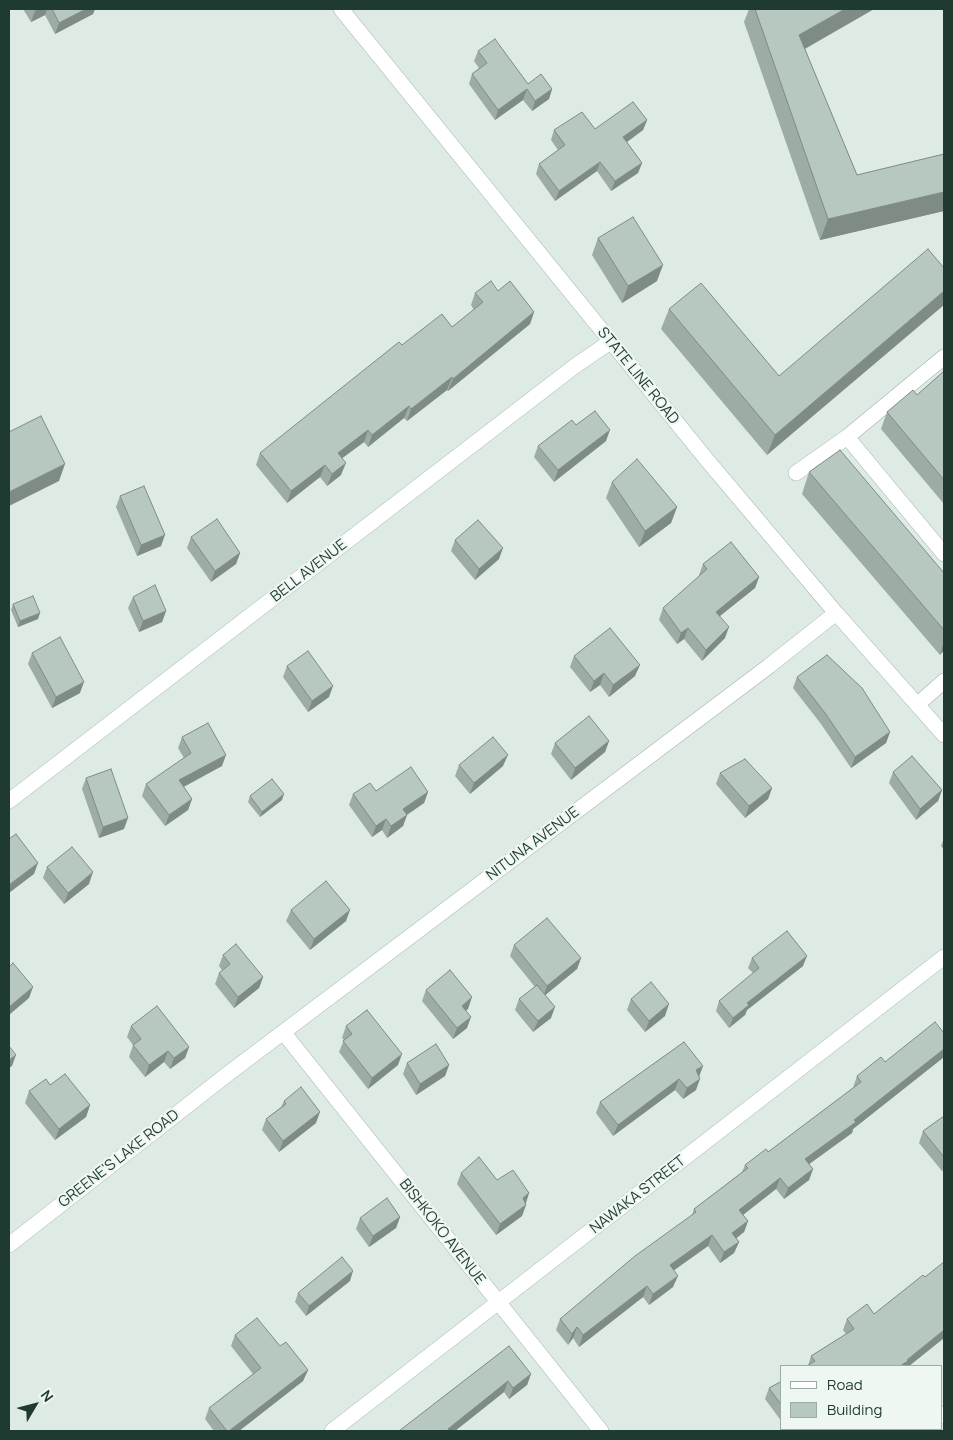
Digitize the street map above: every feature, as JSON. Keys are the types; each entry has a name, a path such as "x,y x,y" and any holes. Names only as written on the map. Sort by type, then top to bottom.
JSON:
{"street":[{"name":"STATE LINE ROAD","path":"341,9 706,460 836,613 944,735"},
{"name":"BELL AVENUE","path":"9,801 559,378 610,342"},
{"path":"796,473 847,436 944,357"},
{"path":"847,436 944,554"},
{"name":"NITUNA AVENUE","path":"229,1073 769,666 836,613"},
{"path":"918,704 944,681"},
{"name":"NAWAKA STREET","path":"332,1431 944,957"},
{"name":"BISHKOKO AVENUE","path":"283,1032 601,1431"},
{"name":"GREENE'S LAKE ROAD","path":"9,1245 229,1073"}],"building":[{"path":"52,9 86,9 59,23"},
{"path":"755,9 845,9 799,35 857,175 944,154 944,192 828,219"},
{"path":"495,39 528,84 541,74 552,89 535,101 527,89 498,110 472,74 487,63 478,51"},
{"path":"633,102 647,120 623,137 642,163 615,181 600,162 559,191 539,164 565,145 554,130 582,112 595,129"},
{"path":"633,217 663,265 628,286 598,238"},
{"path":"928,249 944,268 944,291 775,435 669,309 701,283 779,376"},
{"path":"491,281 498,291 510,281 534,312 453,379 452,377 411,409 409,406 372,435 368,430 338,453 346,463 332,474 325,465 291,491 260,453 399,342 402,345 442,314 452,327 483,302 475,293"},
{"path":"944,371 944,480 887,412 913,390 917,395"},
{"path":"595,411 610,430 558,470 538,446 572,420 576,425"},
{"path":"41,416 65,464 9,492 9,432"},
{"path":"840,450 944,573 944,630 809,472"},
{"path":"637,459 677,507 645,531 612,482"},
{"path":"144,486 165,535 141,545 120,496"},
{"path":"217,519 240,553 215,571 191,537"},
{"path":"478,520 503,548 479,569 455,540"},
{"path":"731,542 759,577 716,612 729,627 706,650 688,628 681,633 663,608 707,569 703,564"},
{"path":"155,585 166,611 143,621 133,597"},
{"path":"33,596 40,613 20,621 13,604"},
{"path":"610,628 640,665 613,685 604,673 594,681 574,656"},
{"path":"60,637 84,682 56,697 32,653"},
{"path":"308,651 333,686 312,701 287,666"},
{"path":"827,655 862,688 890,732 855,757 825,713 797,677"},
{"path":"589,716 609,741 575,768 555,743"},
{"path":"208,723 226,755 179,780 192,799 169,815 146,784 191,753 182,737"},
{"path":"493,737 508,755 474,783 459,765"},
{"path":"912,756 942,790 920,809 893,772"},
{"path":"745,759 772,788 749,806 720,773"},
{"path":"411,767 428,792 403,809 407,815 391,826 386,819 376,826 353,794 370,783 376,791"},
{"path":"111,769 128,818 103,827 86,778"},
{"path":"272,779 284,794 262,812 250,796"},
{"path":"16,834 38,863 9,885 9,839"},
{"path":"72,847 93,872 68,893 47,867"},
{"path":"326,881 350,910 314,939 291,910"},
{"path":"547,918 581,958 547,986 514,945"},
{"path":"787,931 807,956 747,1003 749,1005 733,1018 719,1001 759,968 752,958"},
{"path":"236,944 263,977 238,997 219,973 230,964 223,955"},
{"path":"13,963 33,987 9,1007 9,967"},
{"path":"450,970 472,997 462,1006 471,1017 457,1028 426,990"},
{"path":"651,982 669,1004 649,1021 631,999"},
{"path":"537,985 555,1007 538,1021 519,999"},
{"path":"157,1006 189,1047 174,1058 168,1051 149,1065 133,1045 141,1039 131,1026"},
{"path":"367,1010 402,1054 372,1078 343,1041 352,1034 346,1026"},
{"path":"935,1022 944,1033 944,1049 854,1120 856,1122 805,1159 813,1169 788,1188 780,1178 739,1210 748,1221 732,1233 739,1242 724,1252 712,1235 670,1265 678,1276 653,1294 647,1286 583,1335 577,1327 572,1334 560,1319 635,1256 696,1212 694,1209 748,1168 745,1165 766,1149 768,1152 861,1082 857,1076 881,1057 885,1062"},
{"path":"684,1042 703,1066 696,1070 700,1079 687,1088 679,1079 618,1125 600,1102"},
{"path":"436,1044 449,1065 420,1084 407,1063"},
{"path":"9,1046 16,1055 9,1060"},
{"path":"65,1074 90,1105 59,1129 29,1091 46,1079 50,1085"},
{"path":"301,1087 320,1112 283,1141 266,1119 286,1104 284,1101"},
{"path":"944,1116 944,1157 923,1131"},
{"path":"479,1157 497,1180 513,1170 529,1193 523,1198 526,1205 500,1224 461,1173"},
{"path":"387,1198 400,1217 373,1236 360,1218"},
{"path":"342,1257 353,1271 309,1306 298,1293"},
{"path":"944,1262 944,1330 908,1361 902,1365 809,1365 815,1361 811,1356 854,1329 847,1319 867,1304 874,1314 923,1275 925,1277"},
{"path":"257,1318 280,1346 286,1342 308,1370 227,1431 209,1408 261,1368 235,1335"},
{"path":"509,1346 531,1374 513,1388 508,1381 448,1429 449,1431 399,1431"},
{"path":"780,1382 780,1403 769,1388"}]}
